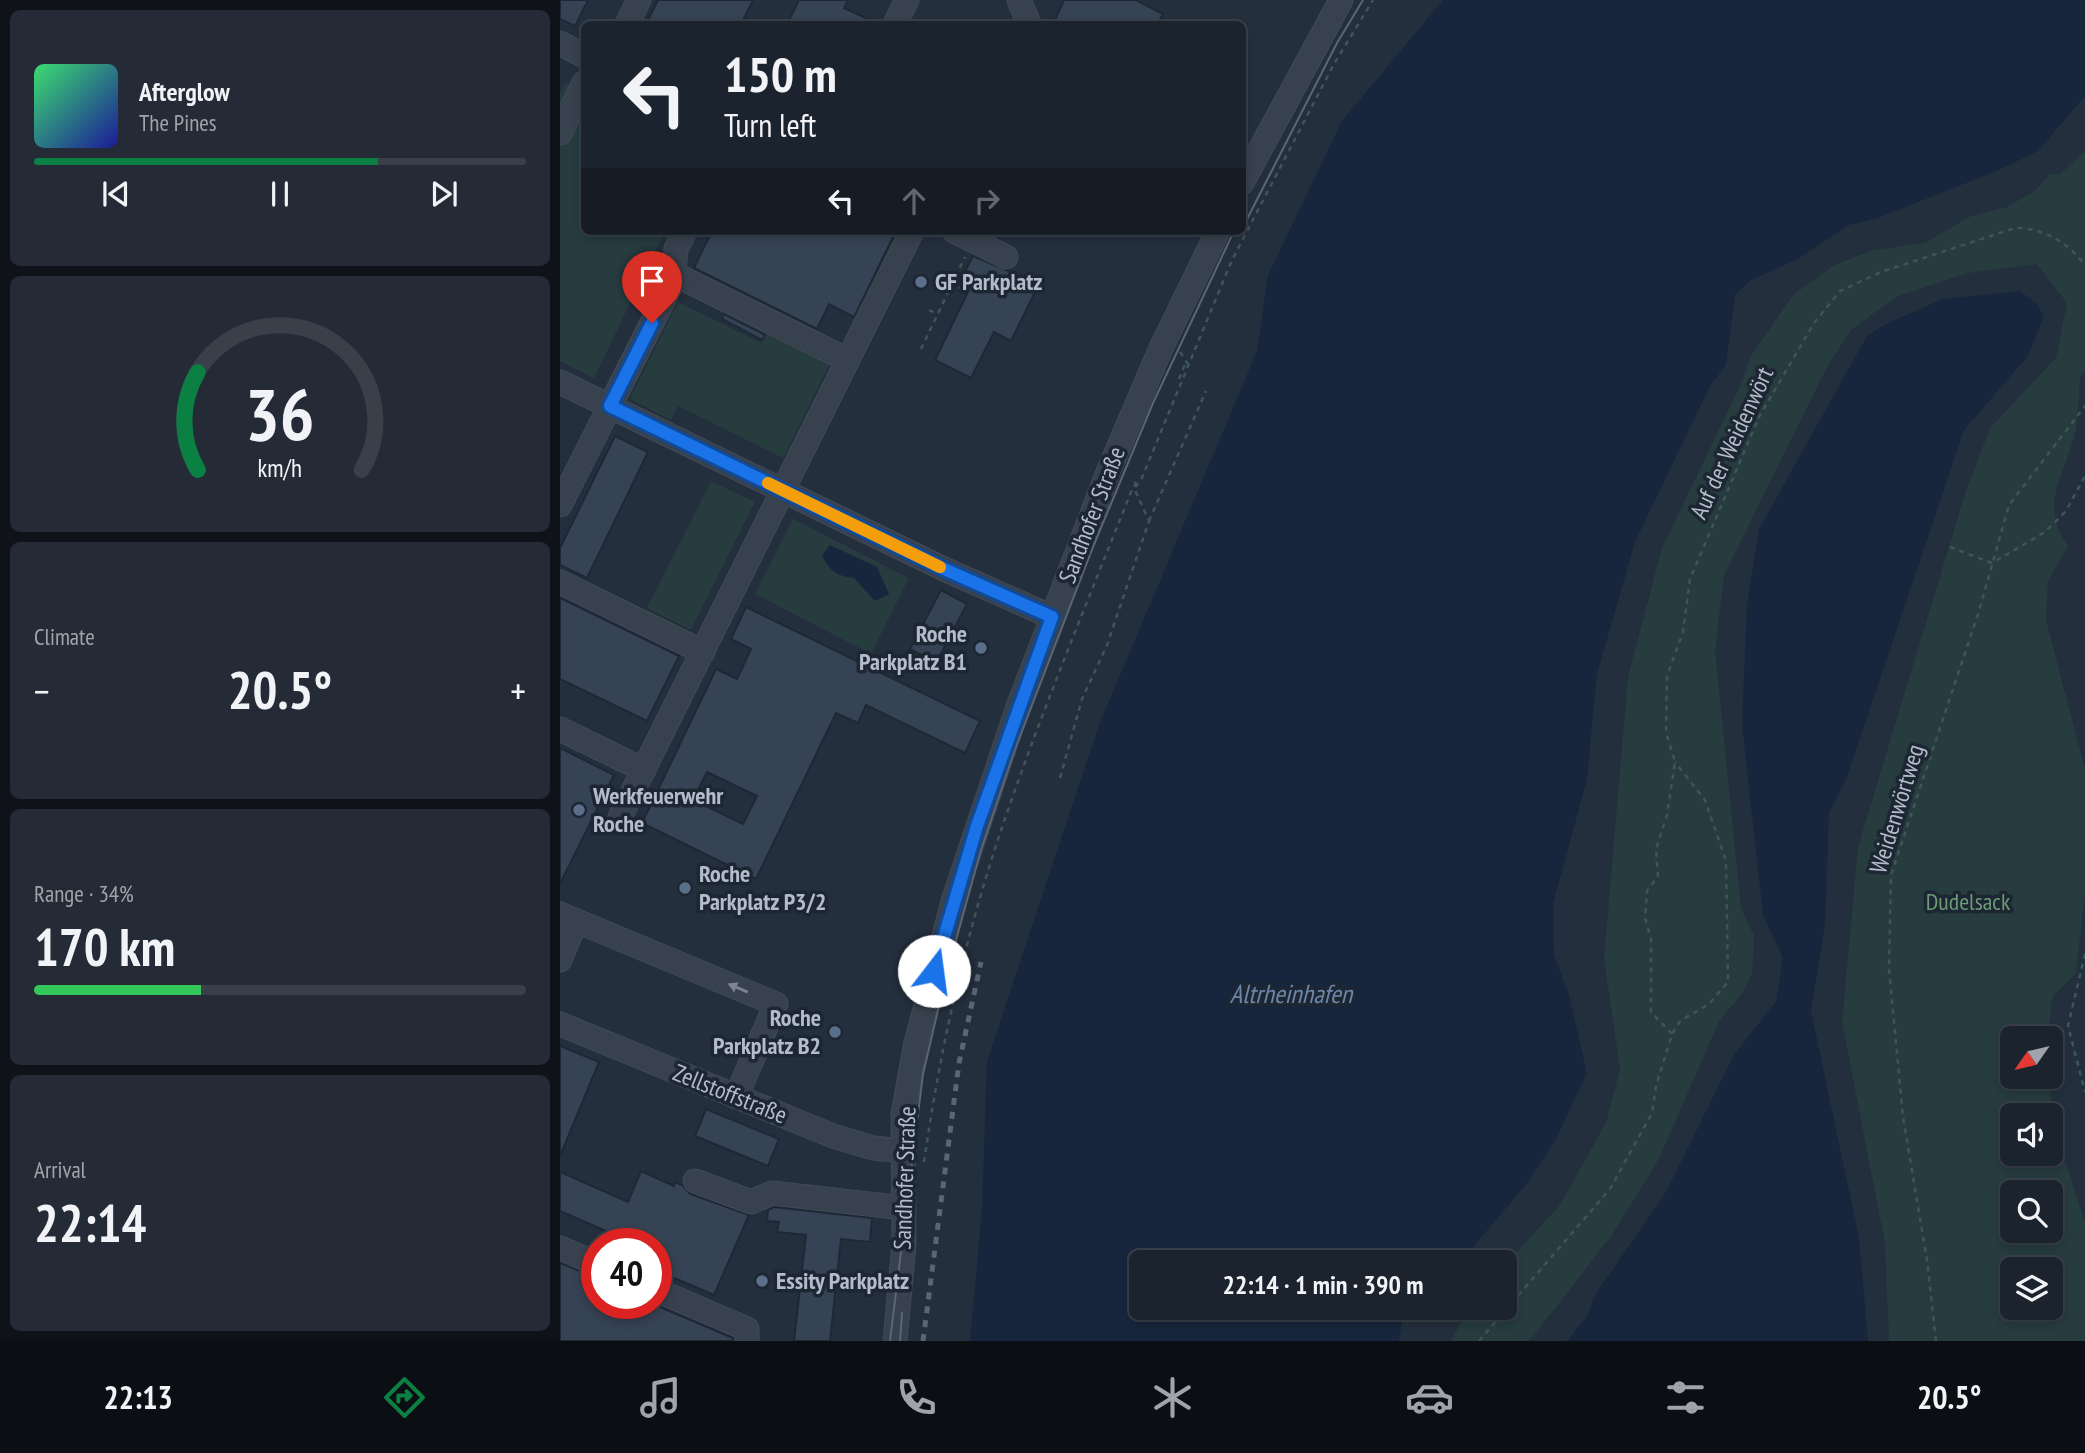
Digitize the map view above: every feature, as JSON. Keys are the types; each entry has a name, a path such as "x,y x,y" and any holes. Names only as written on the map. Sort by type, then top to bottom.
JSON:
{"street":[{"path":"628,21 639,0"},
{"path":"896,21 907,0"},
{"path":"1019,0 1028,21"},
{"path":"1246,176 1341,0"},
{"path":"560,43 581,54"},
{"path":"560,133 581,89"},
{"path":"560,505 673,281 676,249 683,235"},
{"path":"620,817 910,235"},
{"path":"963,235 1006,257"},
{"name":"Sandhofer Straße","path":"895,1341 904,1208 903,1115 915,1047 954,898 1019,704 1052,617 1161,348 1216,235"},
{"path":"674,274 848,360"},
{"path":"560,382 783,491 1052,617"},
{"path":"560,582 703,652"},
{"path":"560,729 644,770"},
{"path":"560,960 568,918 776,1004 736,1097"},
{"name":"Zellstoffstraße","path":"560,1024 833,1136 873,1148 904,1151"},
{"path":"695,1181 751,1202 772,1193 904,1208"},
{"path":"560,1248 581,1257"},
{"path":"672,1297 747,1329 747,1341"}],"path":[{"path":"1246,233 1334,64 1373,0"},
{"name":"Auf der Weidenwört","path":"1675,762 1667,815 1656,849 1657,876 1647,891 1645,918 1651,939 1651,1012 1672,1034 1680,1021 1709,1004 1728,982 1726,861 1705,800 1675,762 1666,732 1667,676 1683,632 1690,579 1759,416 1822,312 1840,291 1881,272 2015,228 2034,228 2060,240 2085,265"},
{"path":"922,349 957,275 961,235"},
{"path":"1134,488 1141,480 1232,260 1245,235"},
{"path":"948,271 957,275"},
{"path":"929,310 938,314"},
{"path":"1179,379 1186,362"},
{"path":"1060,778 1082,699 1107,645 1149,521 1206,391"},
{"name":"Weidenwörtweg","path":"1936,1341 1927,1260 1903,1117 1889,969 1891,875 1932,757 2009,505 2085,406"},
{"path":"1950,547 1992,563 2052,525 2066,511 2085,476"},
{"path":"924,1165 935,1084 957,986 1007,812 1137,477"},
{"path":"1134,488 1149,521"},
{"path":"2085,954 2068,1026 2085,1092"},
{"path":"1479,1341 1610,1189 1652,1114 1656,1086 1672,1034"}],"green space":[{"path":"566,82 581,90 581,235 663,235 594,378 560,361 560,94"},
{"name":"Dudelsack","path":"2085,151 2085,371 2080,376 2074,437 2054,505 2059,532 2068,546 2048,581 2046,620 2085,770 2085,893 2076,973 2052,997 2049,1026 2000,1026 2000,1089 2051,1089 2051,1103 2000,1103 2000,1166 2063,1166 2063,1154 2085,1223 2085,1341 1889,1341 1885,1243 1842,1022 1858,847 1965,494 1990,428 2056,358 2067,303 2037,264 1968,273 1896,297 1851,330 1827,367 1724,575 1715,651 1741,908 1754,936 1752,974 1743,992 1718,1023 1660,1157 1612,1235 1539,1329 1528,1341 1451,1341 1462,1320 1517,1320 1517,1252 1560,1205 1606,1123 1620,1069 1604,959 1628,677 1662,548 1741,384 1751,356 1793,295 1834,265 1874,250 1925,243 1971,216 2007,207 2036,190 2050,174 2059,175"},
{"path":"678,302 761,343 769,328 832,359 783,458 678,406 671,420 630,399"},
{"path":"711,481 755,502 691,630 647,608"},
{"path":"793,519 909,578 871,654 755,594"}],"water":[{"name":"Altrheinhafen","path":"1443,0 2085,0 2085,96 2038,151 1999,170 1878,218 1849,225 1796,260 1751,280 1735,295 1726,365 1710,386 1635,542 1597,674 1587,779 1553,904 1554,955 1569,995 1587,1073 1555,1141 1525,1186 1470,1250 1129,1250 1129,1320 1404,1320 1399,1341 970,1341 982,1210 987,1061 1099,725 1257,351 1268,275 1342,121"},
{"path":"2020,291 2037,304 2044,317 2027,357 1964,430 1847,777 1829,813 1825,924 1811,1011 1859,1238 1868,1341 1567,1341 1588,1315 1595,1295 1666,1192 1734,1055 1776,1001 1783,958 1763,915 1742,724 1747,605 1759,529 1867,336 1886,324 1943,299"},
{"path":"830,545 877,567 889,594 875,601 854,578 834,572 822,555"}],"building":[{"path":"560,0 588,0 575,26 560,19"},
{"path":"658,0 753,0 742,21 648,21"},
{"path":"799,0 848,0 844,8 872,21 788,21"},
{"path":"1064,0 1136,0 1163,14 1159,21 1054,21"},
{"path":"710,235 894,235 854,317 829,304 817,329 694,268"},
{"path":"973,256 1039,284 1011,341 994,332 971,378 935,360 967,294 956,289"},
{"path":"724,314 765,335 762,340 722,319"},
{"path":"615,436 648,452 587,578 560,565 560,548"},
{"path":"941,590 967,604 936,663 910,649"},
{"path":"560,598 679,656 647,721 560,679"},
{"path":"746,607 980,721 965,753 866,705 858,723 836,713 756,879 642,823 716,669 737,679 751,649 731,639","holes":["707,772 757,796 743,824 693,800"]},
{"path":"560,748 614,775 560,884"},
{"path":"560,1046 599,1062 560,1156"},
{"path":"706,1109 779,1139 768,1166 695,1136"},
{"path":"641,1171 674,1186 675,1182 682,1185 690,1194 749,1215 714,1295 672,1277 672,1228 599,1228 560,1211 560,1172 628,1202"},
{"path":"774,1207 872,1218 870,1242 841,1239 830,1341 794,1341 806,1235 777,1232 779,1222 767,1221 768,1210"},
{"path":"560,1263 581,1272 581,1319 672,1319 672,1312 733,1338 733,1341 560,1341"}],"tram line":[{"path":"1246,221 1337,43 1363,0"},
{"path":"890,1341 923,1074 945,980 981,850 1014,752 1093,547 1153,403 1232,235"},
{"path":"900,1341 902,1313"}],"railway":[{"path":"923,1341 959,1063 981,962"}],"slow traffic":[{"path":"768,483 940,567"}],"place":[{"name":"GF Parkplatz","path":"921,282"},
{"name":"Roche Parkplatz B1","path":"981,648"},
{"name":"Werkfeuerwehr Roche","path":"579,810"},
{"name":"Roche Parkplatz P3/2","path":"685,888"},
{"name":"Roche Parkplatz B2","path":"835,1032"},
{"name":"Essity Parkplatz","path":"762,1281"}],"route":[{"path":"652,323 610,406 944,569 1052,617 977,826 934,971"}]}
